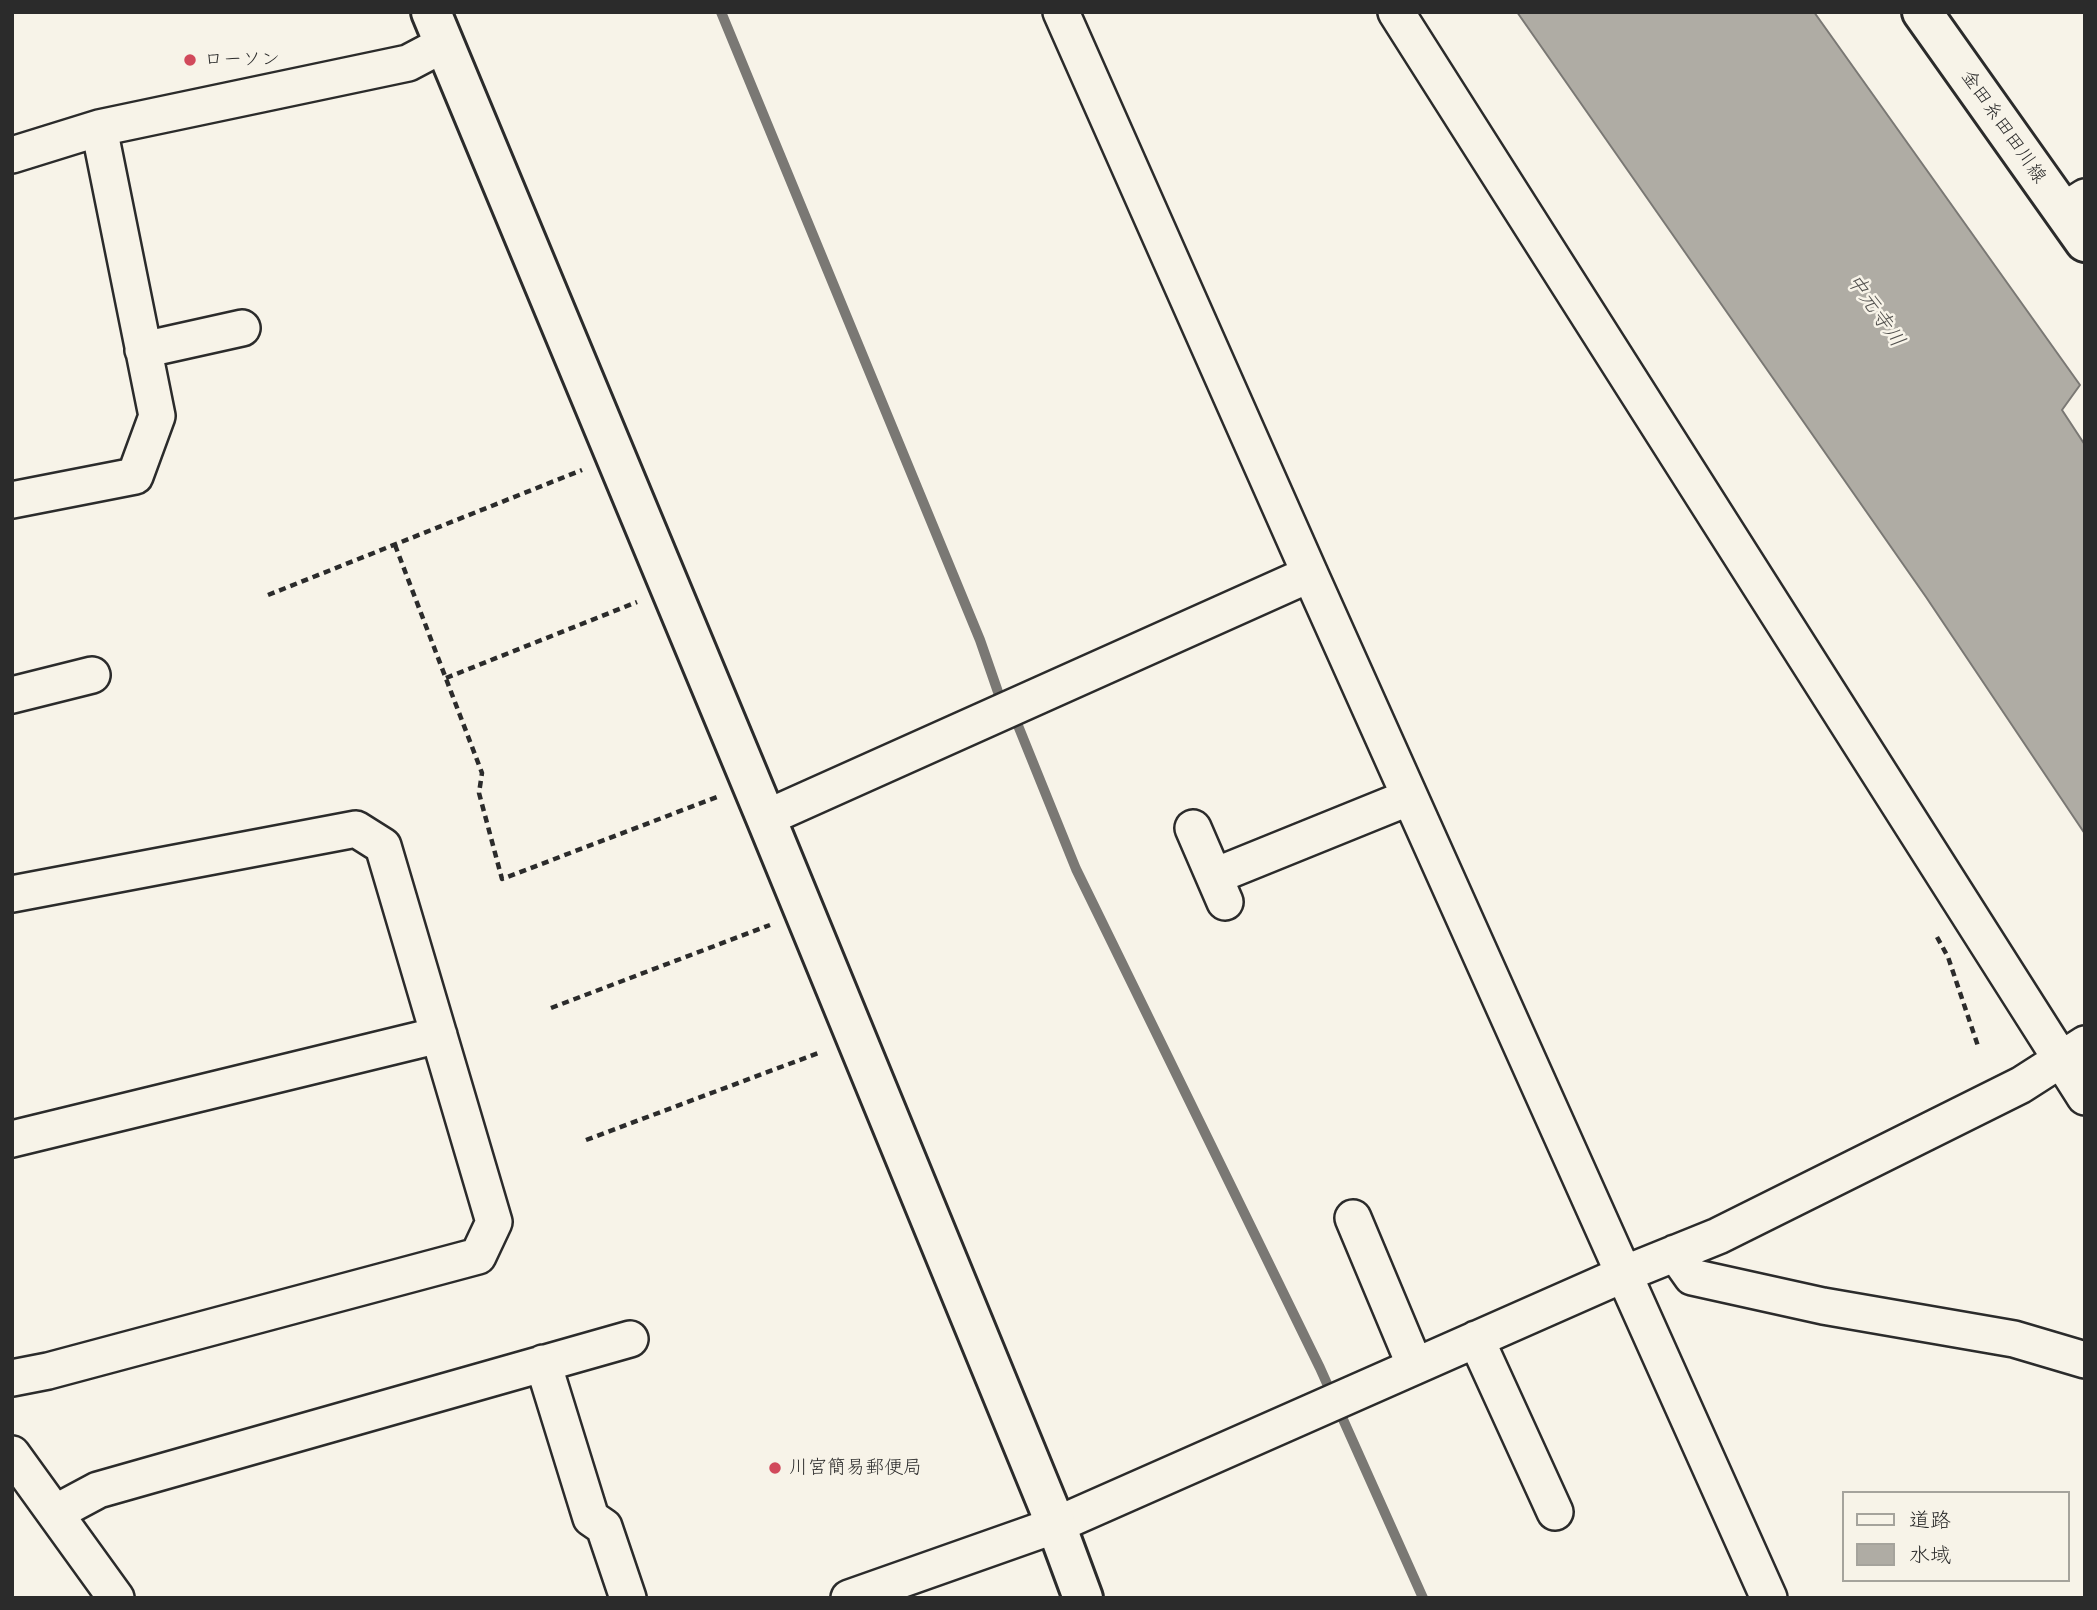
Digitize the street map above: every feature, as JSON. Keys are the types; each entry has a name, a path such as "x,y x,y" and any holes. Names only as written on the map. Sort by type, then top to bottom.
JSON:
{"street":[{"path":"1061,12 1769,1598"},
{"path":"1396,12 2072,1052 2085,1097"},
{"name":"金田糸田田川線","path":"1922,12 2074,204 2085,242"},
{"path":"12,155 99,128 408,63 436,22"},
{"path":"436,22 766,818 1056,1525 1083,1598"},
{"path":"12,500 135,476 156,416 99,128"},
{"path":"143,350 242,328"},
{"path":"766,818 1310,574"},
{"path":"12,695 92,675"},
{"path":"1193,828 1220,889 1410,797"},
{"path":"12,894 356,829 383,846 494,1222 478,1256 12,1378"},
{"path":"12,1139 439,1035"},
{"path":"849,1598 1056,1525 1624,1274 1718,1236 2009,1091 2072,1052"},
{"path":"1353,1218 1415,1366"},
{"path":"1675,1253 1692,1277 1823,1306 2014,1339 2085,1360"},
{"path":"55,1513 98,1490 630,1339"},
{"path":"1476,1339 1555,1512"},
{"path":"543,1363 591,1518 604,1527 628,1598"},
{"path":"12,1454 116,1598"}],"path":[{"path":"268,595 615,457"},
{"path":"395,545 482,773 479,793 502,879 752,784"},
{"path":"446,678 670,589"},
{"path":"551,1008 804,912"},
{"path":"586,1140 856,1039"}],"water":[{"name":"中元寺川","path":"1517,12 1814,12 2080,385 2062,410 2085,445 2085,834 1926,597"}],"waterway":[{"path":"721,12 980,640 1007,718 1017,723 1076,869 1320,1368 1423,1598"}],"place":[{"name":"ローソン","path":"190,60"},
{"name":"川宮簡易郵便局","path":"775,1468"}]}
